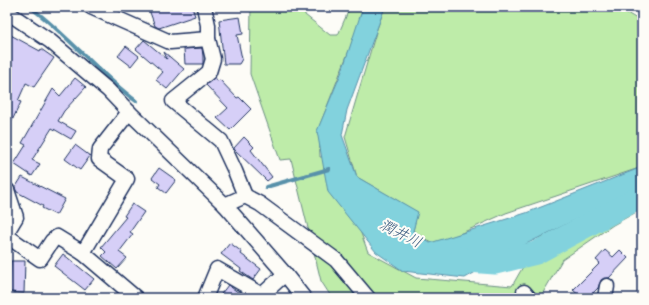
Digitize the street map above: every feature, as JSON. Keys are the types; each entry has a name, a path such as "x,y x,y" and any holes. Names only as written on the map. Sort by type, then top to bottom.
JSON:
{"street":[{"path":"91,7 170,42 208,40"},
{"path":"204,7 208,25 208,40 213,58 209,72 174,101 221,141 245,196 260,204 336,260 368,298"},
{"path":"7,12 50,41 108,90 225,205 304,298"},
{"path":"84,253 127,179 99,159 100,149 129,112"},
{"path":"7,190 16,218 7,232"},
{"path":"225,205 245,196"},
{"path":"7,236 40,258 52,241 57,237 84,253 136,298"},
{"path":"205,298 217,269 262,295 285,274"}],"green space":[{"path":"251,7 305,7 305,15 330,35 338,35 350,7 366,7 319,127 320,157 332,156 368,252 416,278 512,286 544,230 642,178 642,209 613,225 562,260 540,298 332,298 321,281 291,159 280,160 250,74"},
{"path":"385,7 617,7 637,19 642,26 642,167 506,213 435,245 413,231 417,212 357,177 345,137"}],"water":[{"path":"363,7 385,7 347,110 342,135 357,177 418,212 413,231 430,243 526,213 642,167 642,187 524,245 465,278 403,271 376,252 328,192 317,131 342,71"}],"building":[{"path":"148,7 192,7 195,16 159,28 155,26"},
{"path":"240,17 243,34 237,35 242,59 239,64 224,64 219,20"},
{"path":"7,33 40,51 41,49 54,58 34,87 26,83 18,101 21,102 7,131"},
{"path":"144,40 167,59 164,52 184,69 167,89 156,80 163,72 136,49"},
{"path":"126,46 139,56 131,66 118,56"},
{"path":"202,48 203,64 185,64 184,49"},
{"path":"215,77 217,81 220,80 237,98 239,97 251,109 230,130 217,118 228,108 206,85"},
{"path":"75,78 86,87 64,111 58,121 76,131 71,139 52,128 32,160 40,164 32,176 14,164 26,145 22,143 53,89 60,96"},
{"path":"244,137 254,147 251,150 272,177 267,181 234,149"},
{"path":"75,145 90,156 80,170 65,159"},
{"path":"159,168 176,180 166,193 158,187 160,184 152,178"},
{"path":"22,177 65,199 56,215 17,192 15,188"},
{"path":"132,204 144,212 130,232 133,234 119,252 127,258 117,269 102,256 106,252 101,247 126,217 124,216"},
{"path":"230,243 242,252 241,254 261,269 253,280 240,271 241,269 221,254"},
{"path":"605,250 613,257 620,250 628,258 609,278 604,278 601,280 598,288 588,298 582,298 573,290 600,263 596,260"},
{"path":"63,254 94,279 85,290 54,266"},
{"path":"11,261 25,261 24,293 9,292"},
{"path":"228,285 246,298 218,298"}],"waterway":[{"path":"30,7 136,101"},
{"path":"266,187 329,169"},
{"name":"潤井川","path":"461,258 468,261 495,263 536,253 642,196"}]}
